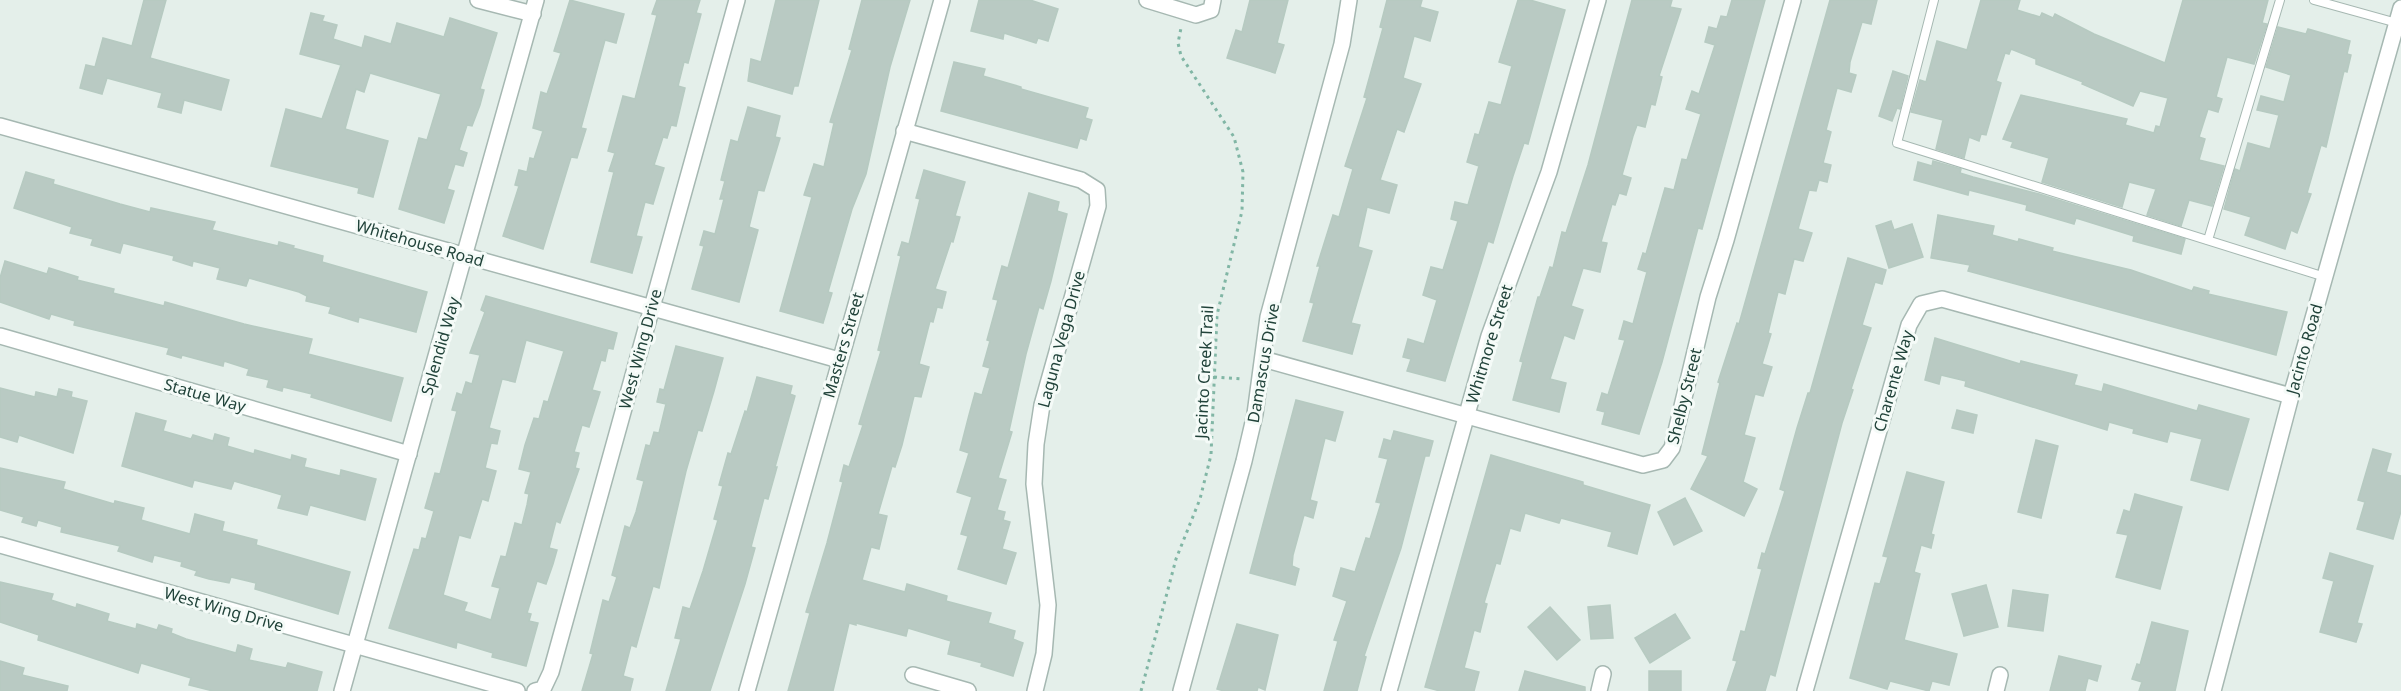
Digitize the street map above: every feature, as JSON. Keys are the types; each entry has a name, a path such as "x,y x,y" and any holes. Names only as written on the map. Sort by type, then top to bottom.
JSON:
{"street":[{"path":"478,0 534,7"},
{"name":"West Wing Drive","path":"535,691 543,689 551,672 737,0"},
{"name":"Masters Street","path":"747,691 942,0"},
{"path":"1147,0 1196,15 1211,9 1213,0"},
{"name":"Damascus Drive","path":"1180,691 1244,461 1263,359 1268,317 1342,44 1349,0"},
{"name":"Whitmore Street","path":"1389,691 1501,299 1549,172 1598,0"},
{"name":"Shelby Street","path":"1263,359 1643,465 1663,460 1672,448 1708,297 1793,0"},
{"name":"Splendid Way","path":"342,691 466,256 534,7"},
{"name":"Jacinto Road","path":"2213,691 2291,396 2399,16"},
{"name":"Whitehouse Road","path":"0,126 839,360"},
{"name":"Laguna Vega Drive","path":"904,130 1081,180 1097,190 1098,206 1042,405 1036,444 1034,484 1048,605 1044,654 1035,691"},
{"name":"Charente Way","path":"1804,691 1909,325 1921,304 1942,299 2291,396"},
{"name":"Statue Way","path":"0,336 409,454"},
{"name":"West Wing Drive","path":"0,545 517,691"},
{"path":"1599,691 1603,674"},
{"path":"913,675 969,691"},
{"path":"1996,691 2000,675"}],"lane":[{"path":"1934,0 1897,143 2325,277"},
{"path":"2208,240 2280,0"},
{"path":"2314,0 2399,16"}],"path":[{"name":"Jacinto Creek Trail","path":"1141,691 1176,559 1206,479 1213,439 1217,315 1242,211 1243,172 1231,131 1181,56 1178,43 1181,28"},
{"path":"1214,376 1242,379"}],"building":[{"path":"144,0 166,0 150,58 229,80 221,110 184,100 181,113 158,107 162,93 107,78 102,94 80,88 86,65 95,67 103,38 132,46"},
{"path":"570,0 624,14 616,43 605,40 581,128 586,129 577,158 571,157 543,249 503,236 519,186 515,185 519,170 527,172 530,158 534,159 543,131 533,128 541,92 547,94 561,53 554,51"},
{"path":"657,0 700,0 696,13 701,14 688,63 684,62 678,86 685,88 676,126 671,125 667,138 663,137 654,165 664,168 653,204 645,202 636,236 642,237 632,273 591,262 614,172 609,171 615,153 608,151 623,96 635,99 657,15 652,14"},
{"path":"776,0 819,0 798,86 794,86 792,94 748,81 751,59 761,62"},
{"path":"862,0 910,0 890,67 866,174 852,209 828,292 832,293 823,323 780,311 812,197 804,195 814,164 824,167 834,123 830,122 852,50 849,49"},
{"path":"979,0 1030,0 1058,9 1048,41 1038,38 1036,43 1004,33 1003,39 971,31"},
{"path":"1250,0 1288,0 1277,43 1284,45 1275,73 1227,58 1236,30 1242,32"},
{"path":"1387,0 1422,0 1420,7 1438,12 1430,41 1414,36 1403,78 1421,84 1404,132 1397,129 1380,180 1397,185 1389,213 1367,207 1358,247 1372,251 1351,323 1360,325 1352,354 1303,341 1314,303 1310,302 1320,266 1317,266 1333,215 1339,217 1353,169 1345,166 1367,98 1364,97 1383,28 1380,27"},
{"path":"1518,0 1530,0 1565,10 1528,144 1524,143 1493,243 1488,241 1445,381 1407,371 1411,359 1403,357 1408,339 1424,344 1437,300 1423,295 1431,267 1443,270 1458,221 1451,219 1455,202 1468,205 1479,166 1467,162 1475,134 1479,135 1489,102 1501,105 1512,66 1499,62"},
{"path":"1632,0 1672,0 1670,7 1681,9 1659,76 1662,77 1655,105 1651,104 1645,127 1637,125 1633,136 1622,175 1631,178 1626,195 1619,193 1615,205 1612,204 1601,242 1607,243 1600,272 1583,268 1571,306 1583,310 1574,339 1564,335 1550,379 1566,383 1559,412 1513,400 1523,362 1520,361 1538,297 1540,297 1550,267 1553,268 1562,232 1566,233 1588,165"},
{"path":"1732,0 1765,0 1702,229 1698,228 1662,362 1639,434 1602,424 1605,412 1597,410 1602,393 1608,395 1625,340 1619,339 1624,321 1633,324 1647,272 1638,269 1643,253 1646,254 1665,188 1674,190 1682,159 1687,160 1701,114 1686,109 1692,91 1699,94 1715,45 1705,42 1709,27 1717,29 1721,16 1727,17"},
{"path":"1830,0 1877,0 1871,24 1862,22 1850,62 1849,73 1856,75 1851,92 1837,88 1826,130 1831,132 1823,163 1831,165 1827,182 1819,180 1816,191 1809,190 1798,229 1812,233 1803,261 1794,259 1785,294 1778,292 1768,333 1771,334 1762,364 1772,367 1763,396 1755,394 1744,435 1755,438 1743,482 1757,489 1744,516 1691,489 1708,456 1702,454 1720,383 1718,382 1737,323 1739,324"},
{"path":"1981,0 2020,0 2017,10 2040,17 2042,13 2053,18 2055,14 2094,34 2165,63 2183,0 2268,0 2262,23 2267,24 2254,64 2227,57 2216,97 2222,99 2218,112 2208,109 2199,137 2205,139 2199,160 2224,166 2212,206 2189,200 2181,226 2147,215 2156,189 2129,182 2122,207 2042,182 2049,158 2011,147 2013,142 2003,139 2021,95 2127,119 2125,125 2154,133 2156,126 2160,127 2168,98 2140,91 2133,106 2082,84 2083,82 2036,64 2036,59 2011,49 2009,54 2005,53 1996,81 2001,83 1986,135 1981,134 1979,141 1969,137 1964,158 1936,149 1943,120 1911,112 1920,80 1926,82 1937,41 1967,50"},
{"path":"311,13 324,16 322,21 337,25 333,39 362,48 365,36 391,44 397,23 444,37 450,18 497,33 480,89 484,90 480,105 472,126 467,125 459,150 467,153 463,166 455,164 447,189 454,191 444,223 399,209 419,138 427,140 441,94 370,73 364,92 356,89 345,129 388,141 373,197 358,193 359,188 271,166 286,109 322,119 341,65 300,54"},
{"path":"2278,27 2306,34 2308,29 2350,41 2347,54 2351,55 2347,72 2344,71 2326,147 2321,145 2307,193 2311,194 2297,233 2291,230 2285,249 2245,235 2251,217 2224,209 2235,169 2240,171 2248,143 2270,149 2279,115 2257,110 2261,96 2284,102 2291,75 2266,67"},
{"path":"954,62 985,69 983,76 1088,108 1085,118 1092,120 1086,140 1080,138 1077,148 941,111"},
{"path":"1893,71 1908,76 1900,109 1897,108 1892,121 1879,116"},
{"path":"748,107 780,116 775,137 780,138 764,191 758,190 749,227 758,230 739,302 692,289 704,246 700,245 704,231 715,234 724,199 720,199 725,181 721,180 731,140 738,142"},
{"path":"1933,161 1961,169 1960,173 2039,194 2185,239 2181,254 2133,241 2134,236 2076,218 2074,224 2026,210 2027,205 1969,190 1968,195 1914,180 1918,162 1932,166"},
{"path":"924,170 965,182 955,216 960,217 935,289 946,292 942,308 937,307 933,322 930,321 919,364 929,367 921,397 914,396 902,445 895,467 892,466 878,514 887,516 879,549 871,547 862,580 905,592 907,584 947,596 946,601 991,613 988,623 1015,631 1013,639 1023,643 1013,676 981,666 982,663 948,654 951,641 908,628 906,636 849,623 833,691 788,691 810,613 806,612 843,482 840,481 844,465 849,467 863,425 859,424 881,351 878,350 901,256 898,255 902,242 909,244 920,199 916,198"},
{"path":"26,172 54,180 53,184 150,212 151,208 215,222 212,230 278,246 279,242 294,246 293,248 323,256 322,262 427,292 416,332 359,317 358,322 329,313 331,307 306,301 307,296 299,292 249,278 246,286 217,279 220,268 193,261 192,266 173,260 174,256 123,243 120,253 91,245 93,239 70,233 72,227 14,208"},
{"path":"1029,193 1059,202 1057,211 1067,214 1043,309 1039,307 1026,354 1009,431 1012,432 998,478 1006,480 997,510 1005,512 1003,520 1010,522 1002,549 1016,553 1006,584 958,569 968,536 961,534 972,497 957,492 969,453 960,450 969,415 975,393 982,395 990,368 983,366 990,341 987,340 998,300 993,299 1002,266 1008,268"},
{"path":"1938,215 1994,226 1992,235 2053,248 2052,251 2131,270 2192,291 2194,287 2209,291 2208,294 2287,312 2276,355 1968,271 1970,265 1931,258"},
{"path":"1891,221 1894,230 1912,224 1923,257 1889,268 1876,226"},
{"path":"1848,258 1886,270 1882,284 1875,282 1862,325 1871,328 1851,389 1853,390 1842,423 1775,676 1770,674 1765,691 1727,691 1737,661 1733,660 1741,631 1745,632 1762,569 1758,568 1762,553 1765,554 1785,491 1780,489"},
{"path":"5,261 47,274 49,268 78,277 77,280 114,289 113,293 164,306 165,302 244,324 312,339 308,354 403,378 391,421 311,397 312,394 283,387 282,391 267,387 269,380 247,375 249,369 224,361 223,366 182,355 181,358 167,354 169,348 74,325 75,321 51,314 49,319 0,302 0,278"},
{"path":"486,296 617,333 613,349 608,348 605,361 601,360 592,390 600,392 589,427 582,425 574,452 579,453 575,468 579,469 560,523 556,521 549,548 557,550 553,564 546,584 537,581 527,613 531,614 529,621 538,623 526,666 492,657 493,653 457,642 456,648 389,628 414,549 419,550 422,538 426,539 434,511 425,508 435,473 440,474 457,411 452,410 457,393 462,395 466,382 472,384 480,355 470,353 485,312 481,310","holes":["526,340 564,351 548,402 544,401 539,419 534,418 525,445 519,469 531,472 525,493 529,494 527,505 522,525 515,523 506,557 501,556 492,586 500,588 491,620 464,611 467,603 443,595 459,535 470,538 482,499 488,501 496,471 485,468 491,443 497,444 500,431 489,428 502,379 515,382"]},
{"path":"1935,338 2020,364 2021,361 2077,375 2074,385 2102,392 2104,384 2197,411 2199,405 2249,419 2228,490 2191,480 2202,439 2170,431 2167,442 2133,433 2134,429 2109,422 2107,430 1965,386 1966,381 1941,375 1939,384 1925,380"},
{"path":"676,346 723,358 702,431 698,430 686,471 659,588 653,586 636,647 631,645 623,676 633,679 630,691 582,691 593,654 590,653 603,600 609,602 617,577 612,575 625,526 630,528 636,512 644,481 637,479 646,445 650,446 654,432 659,433 666,404 657,402 660,389 664,390"},
{"path":"757,377 792,386 790,394 795,396 768,499 764,498 751,547 755,548 745,584 710,691 666,691 681,639 675,638 683,607 690,609 703,571 718,520 714,519 723,486 719,485 728,453 731,454 745,411 747,412"},
{"path":"0,388 35,397 36,392 57,397 59,389 72,392 71,397 87,401 73,453 19,435 17,442 0,437"},
{"path":"1296,400 1343,412 1335,441 1325,438 1310,500 1317,502 1313,518 1304,515 1293,555 1292,566 1299,569 1295,585 1250,573"},
{"path":"1957,410 1977,415 1973,433 1952,428"},
{"path":"136,413 166,421 163,431 191,439 193,435 213,441 215,434 229,438 227,446 254,454 255,450 291,460 292,455 306,459 304,467 340,476 341,470 376,479 365,520 310,505 307,515 278,508 282,495 234,481 231,489 194,480 192,487 122,466"},
{"path":"1394,431 1433,441 1429,456 1425,456 1401,548 1364,656 1366,657 1357,691 1324,691 1338,641 1334,640 1347,601 1333,596 1341,568 1355,572 1366,538 1370,539 1381,503 1376,502 1388,459 1379,457 1384,439 1391,441"},
{"path":"2036,440 2058,446 2041,518 2018,512"},
{"path":"2373,449 2391,454 2386,472 2401,476 2401,511 2393,539 2357,529 2365,502 2358,500"},
{"path":"1491,455 1583,482 1583,485 1650,505 1637,554 1608,546 1612,532 1561,518 1559,523 1525,513 1520,531 1510,528 1500,564 1496,563 1484,603 1487,604 1480,632 1474,630 1464,668 1479,672 1474,691 1440,691 1425,687"},
{"path":"0,468 65,482 63,489 114,504 115,501 144,508 141,520 190,534 195,514 224,522 222,531 257,540 256,545 350,572 338,614 255,589 256,583 231,577 229,583 209,579 195,575 197,571 181,566 182,562 154,555 152,562 118,551 120,546 61,532 62,527 38,520 36,526 22,522 24,517 0,510"},
{"path":"1907,472 1944,482 1931,534 1934,535 1931,548 1921,545 1914,572 1920,574 1904,640 1957,654 1949,685 1932,681 1929,691 1890,681 1887,689 1850,678 1875,583 1880,584 1888,557 1883,556"},
{"path":"2135,494 2182,507 2160,589 2116,577 2128,535 2117,533 2124,510 2130,512"},
{"path":"1685,498 1702,531 1674,545 1658,512"},
{"path":"2330,553 2373,566 2357,623 2362,624 2356,642 2320,632 2334,581 2323,578"},
{"path":"0,582 53,594 51,600 76,608 77,604 109,614 107,621 136,629 137,624 157,630 159,625 172,629 171,633 186,639 236,653 238,645 252,649 249,660 286,668 288,663 322,672 317,691 213,691 189,685 191,678 141,663 138,673 38,640 39,635 0,622"},
{"path":"1986,585 1998,627 1964,636 1952,594"},
{"path":"2013,590 2048,595 2043,631 2008,626"},
{"path":"1610,605 1613,638 1591,639 1588,607"},
{"path":"1550,607 1580,640 1557,660 1528,627"},
{"path":"1675,614 1690,638 1650,663 1635,638"},
{"path":"2152,622 2188,631 2175,691 2139,691 2142,682 2132,679 2137,664 2140,665"},
{"path":"1237,624 1278,635 1265,690 1258,687 1257,691 1217,689"},
{"path":"2059,656 2101,666 2097,681 2088,678 2085,691 2050,691"},
{"path":"0,661 24,668 22,675 68,686 67,691 0,691"},
{"path":"1525,671 1585,687 1585,691 1519,691"},
{"path":"1649,671 1681,671 1681,691 1649,691"}]}
